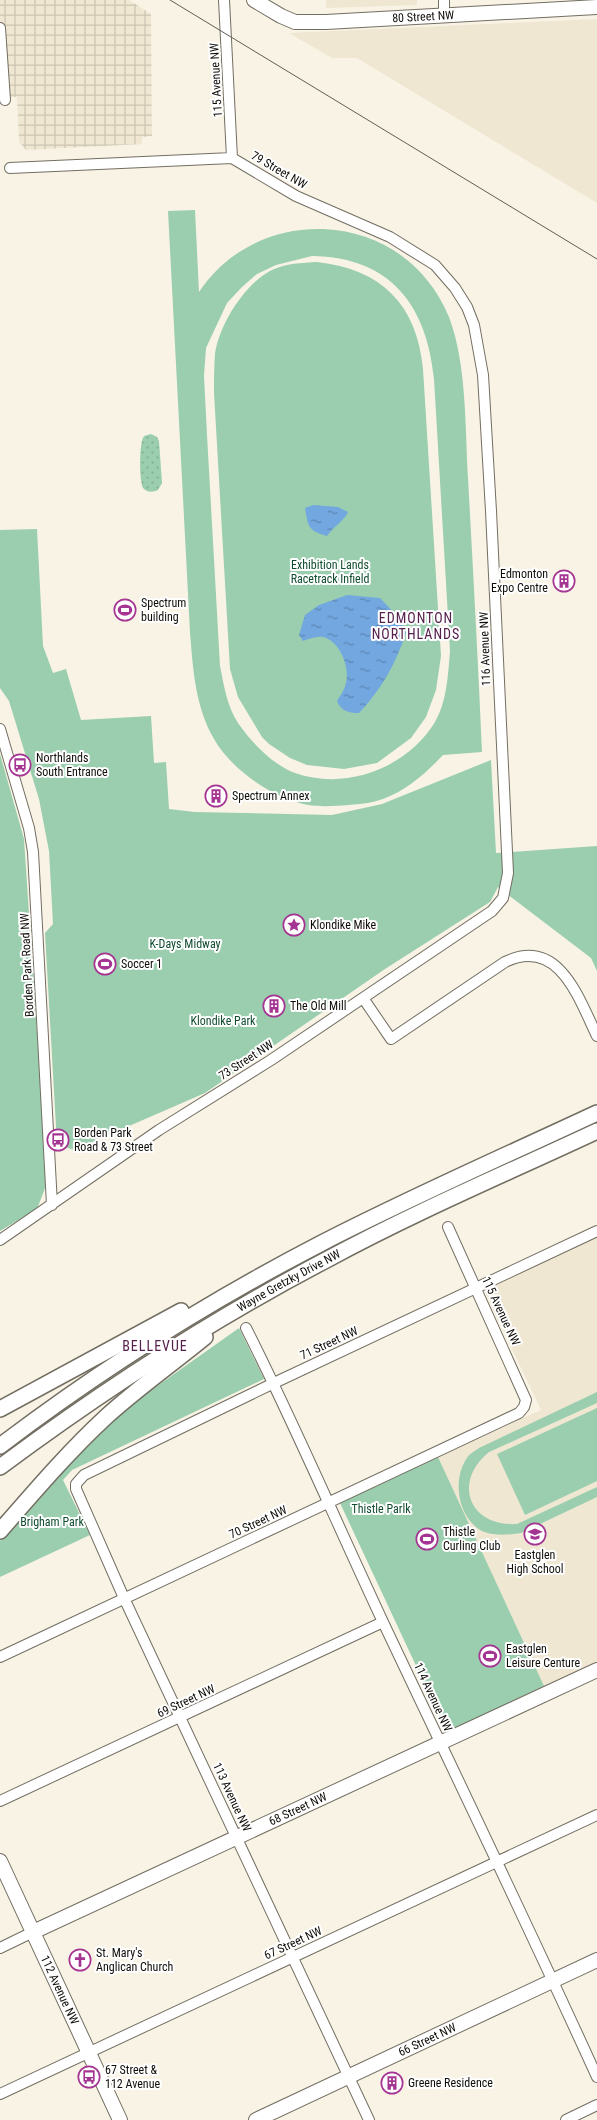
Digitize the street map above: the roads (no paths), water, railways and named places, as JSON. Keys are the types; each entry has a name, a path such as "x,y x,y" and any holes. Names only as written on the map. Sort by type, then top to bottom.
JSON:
{"main road":[{"name":"Wayne Gretzky Drive NW","path":"0,1446 131,1355 239,1288 355,1226 597,1112"},
{"name":"Wayne Gretzky Drive NW","path":"0,1466 138,1369 242,1305 329,1258 597,1131"},
{"path":"0,1409 184,1310 239,1288"},
{"path":"0,1532 59,1463 105,1418 130,1395 173,1363 242,1305"}],"street":[{"name":"115 Avenue NW","path":"224,0 232,158"},
{"name":"80 Street NW","path":"254,0 295,22 597,7"},
{"path":"444,0 444,16"},
{"path":"0,28 5,100"},
{"name":"79 Street NW","path":"10,168 232,158 296,196 382,232 430,261 447,277 463,299 471,315 478,338"},
{"name":"116 Avenue NW","path":"478,338 483,375 491,511 508,860 507,884 503,898"},
{"name":"Borden Park Road NW","path":"0,728 29,828 33,852 52,1205"},
{"name":"73 Street NW","path":"0,1240 159,1130 271,1060 492,911 503,898"},
{"path":"363,998 391,1039 505,962 519,957 534,956 552,963 567,976 597,1036"},
{"name":"115 Avenue NW","path":"448,1227 526,1400 524,1407"},
{"name":"71 Street NW","path":"76,1484 84,1475 597,1231"},
{"name":"114 Avenue NW","path":"246,1328 274,1383 328,1504 497,1861 597,2078"},
{"name":"70 Street NW","path":"0,1657 519,1413 524,1407"},
{"name":"113 Avenue NW","path":"76,1484 76,1488 124,1598 368,2120"},
{"name":"69 Street NW","path":"0,1801 383,1622"},
{"name":"68 Street NW","path":"0,1948 597,1670"},
{"name":"67 Street NW","path":"0,2094 597,1815"},
{"name":"112 Avenue NW","path":"0,1861 120,2120"},
{"name":"66 Street NW","path":"256,2120 597,1960"},
{"path":"566,2120 597,2105"}],"water":[{"path":"313,505 338,507 348,512 327,536 312,530 308,523 305,508"},
{"path":"347,595 380,598 398,617 406,632 398,654 387,675 359,713 345,711 337,701 345,688 347,677 345,662 339,649 329,639 315,637 303,641 299,635 305,615 319,605"}],"tram line":[{"path":"170,0 597,259"}],"place":[{"name":"Edmonton Expo Centre","path":"564,581"},
{"name":"Spectrum building","path":"125,610"},
{"name":"Northlands South Entrance","path":"20,765"},
{"name":"Spectrum Annex","path":"216,796"},
{"name":"Klondike Mike","path":"294,925"},
{"name":"Soccer 1","path":"105,964"},
{"name":"The Old Mill","path":"274,1006"},
{"name":"Borden Park Road & 73 Street","path":"58,1140"},
{"name":"Eastglen High School","path":"535,1534"},
{"name":"Thistle Curling Club","path":"427,1539"},
{"name":"Eastglen Leisure Centure","path":"490,1656"},
{"name":"St. Mary's Anglican Church","path":"80,1960"},
{"name":"67 Street & 112 Avenue","path":"89,2077"},
{"name":"Greene Residence","path":"392,2083"}],"district":[{"name":"EDMONTON NORTHLANDS","path":"416,626"},
{"name":"BELLEVUE","path":"155,1346"}],"park label":[{"name":"Exhibition Lands Racetrack Infield","path":"330,572"},
{"name":"K-Days Midway","path":"185,944"},
{"name":"Klondike Park","path":"223,1021"},
{"name":"Thistle Parlk","path":"381,1509"},
{"name":"Brigham Park","path":"52,1522"}]}
